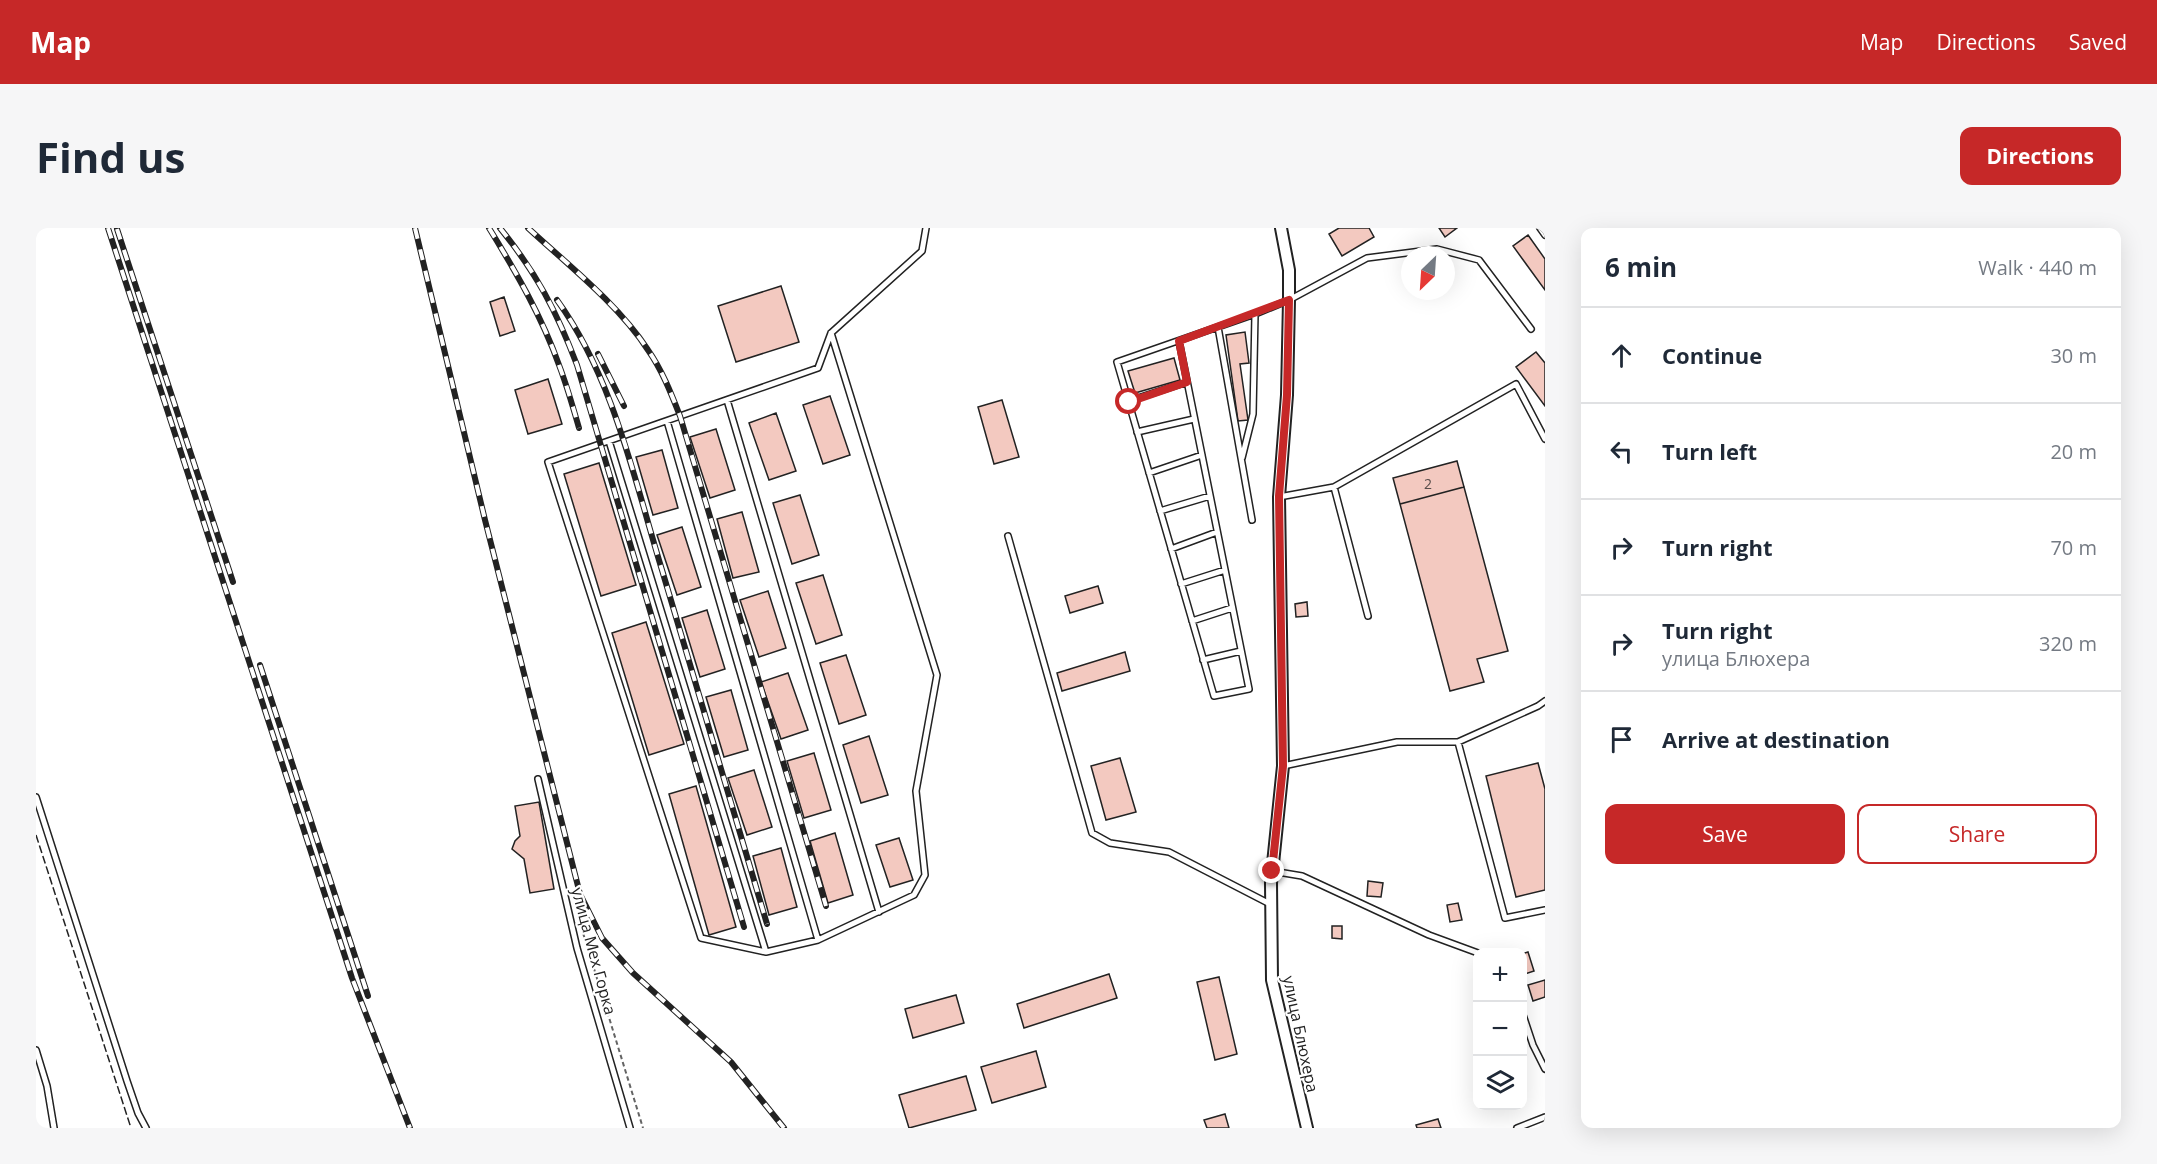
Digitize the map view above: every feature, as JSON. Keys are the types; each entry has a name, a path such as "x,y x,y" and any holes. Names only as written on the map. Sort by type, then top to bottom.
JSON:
{"street":[{"name":"улица Блюхера","path":"1281,228 1289,270 1289,300 1287,395 1279,496 1283,766 1272,871 1272,980 1307,1128"}],"lane":[{"path":"831,333 937,675 916,791 925,875 914,895 879,912 818,940 766,951 701,938 548,462 818,368 831,333 922,251 926,228"},
{"path":"1540,228 1545,235"},
{"path":"1179,341 1249,689 1214,696 1117,362 1289,300 1367,258 1437,249 1479,260 1531,329"},
{"path":"1241,460 1253,414 1255,314"},
{"path":"1218,327 1252,520"},
{"path":"1129,402 1187,382"},
{"path":"1279,496 1334,487 1516,384 1545,439"},
{"path":"727,400 879,912"},
{"path":"1137,432 1194,419"},
{"path":"667,421 818,940"},
{"path":"609,441 766,951"},
{"path":"1149,473 1202,455"},
{"path":"1334,487 1368,616"},
{"path":"1160,511 1210,496"},
{"path":"1171,549 1217,532"},
{"path":"1008,536 1092,833 1110,843 1169,852 1271,904"},
{"path":"1181,584 1224,570"},
{"path":"1192,621 1232,608"},
{"path":"1203,660 1241,651"},
{"path":"1283,766 1397,742 1458,742 1545,701"},
{"path":"1458,742 1505,918 1545,910"},
{"name":"улица Мех Горка","path":"538,779 577,948 630,1128"},
{"path":"36,797 127,1081 146,1128"},
{"path":"1272,871 1302,876 1429,935 1473,952"},
{"path":"1527,1027 1545,1069"},
{"path":"36,1050 47,1086 54,1128"},
{"path":"1517,1128 1545,1117"}],"building":[{"path":"1339,228 1369,228 1374,237 1342,256 1329,234"},
{"path":"1439,228 1457,228 1445,237"},
{"path":"1528,235 1545,259 1545,290 1513,246"},
{"path":"781,286 799,342 736,362 718,306"},
{"path":"504,297 515,331 500,336 490,302"},
{"path":"1245,332 1249,363 1240,364 1248,420 1238,421 1226,335"},
{"path":"1536,352 1545,363 1545,406 1516,367"},
{"path":"1174,358 1180,380 1135,393 1128,371"},
{"path":"548,379 562,424 528,434 515,390"},
{"path":"830,396 850,455 823,464 803,405"},
{"path":"1002,400 1019,457 994,464 978,407"},
{"path":"776,413 796,471 769,480 749,423"},
{"path":"716,429 735,490 710,498 690,437"},
{"path":"662,450 678,508 653,515 636,457"},
{"path":"1457,461 1464,487 1400,504 1393,478"},
{"path":"599,463 636,585 601,596 564,474"},
{"path":"1464,487 1508,651 1477,659 1484,682 1450,691 1400,504"},
{"path":"800,495 819,555 792,564 773,503"},
{"path":"742,512 759,572 733,578 717,519"},
{"path":"682,527 701,587 677,595 657,535"},
{"path":"823,575 842,635 816,644 796,583"},
{"path":"1098,586 1103,603 1070,613 1065,596"},
{"path":"768,591 786,648 759,657 740,600"},
{"path":"1307,602 1308,616 1296,617 1295,604"},
{"path":"707,610 725,669 700,677 682,618"},
{"path":"646,622 684,744 649,755 612,633"},
{"path":"1125,652 1130,671 1062,691 1057,673"},
{"path":"846,655 866,715 839,724 820,663"},
{"path":"788,673 808,730 781,739 761,682"},
{"path":"731,690 748,750 724,757 706,697"},
{"path":"869,736 888,795 861,803 843,745"},
{"path":"814,753 831,810 804,818 787,761"},
{"path":"1120,758 1136,812 1106,820 1091,766"},
{"path":"1538,763 1545,789 1545,890 1516,897 1486,776"},
{"path":"754,770 772,827 747,835 728,778"},
{"path":"696,786 736,927 709,935 669,794"},
{"path":"539,802 554,889 530,893 524,859 512,849 520,836 515,806"},
{"path":"835,833 853,895 828,903 810,841"},
{"path":"899,838 913,880 890,887 876,845"},
{"path":"781,848 797,907 769,915 753,856"},
{"path":"1368,881 1383,883 1381,897 1367,896"},
{"path":"1458,903 1462,920 1450,922 1447,905"},
{"path":"1332,926 1342,926 1342,939 1332,938"},
{"path":"1527,952 1534,971 1527,973"},
{"path":"1109,974 1117,998 1024,1028 1017,1004"},
{"path":"1219,977 1237,1054 1215,1060 1197,982"},
{"path":"1545,980 1545,997 1533,1001 1528,985"},
{"path":"956,995 964,1023 913,1038 905,1009"},
{"path":"1036,1051 1046,1087 992,1103 981,1067"},
{"path":"966,1076 976,1110 909,1128 899,1095"},
{"path":"1225,1114 1229,1128 1207,1128 1204,1120"},
{"path":"1438,1119 1441,1128 1417,1128 1416,1125"}],"railway":[{"path":"108,228 352,978 410,1128"},
{"path":"415,228 485,520 580,894 602,938 633,973 731,1062 784,1128"},
{"path":"489,228 519,278 545,330 565,381 579,428"},
{"path":"500,228 525,261 544,293 577,365 744,927"},
{"path":"528,228 608,301 636,333 670,390 680,416 826,906"},
{"path":"117,229 233,582"},
{"path":"557,300 594,363 632,465 767,924"},
{"path":"598,354 624,406"},
{"path":"260,665 368,996"}],"fence":[{"path":"36,835 131,1128"}],"route":[{"path":"1129,402 1187,382 1179,341 1289,300 1287,395 1279,496 1283,766 1272,871"}]}
